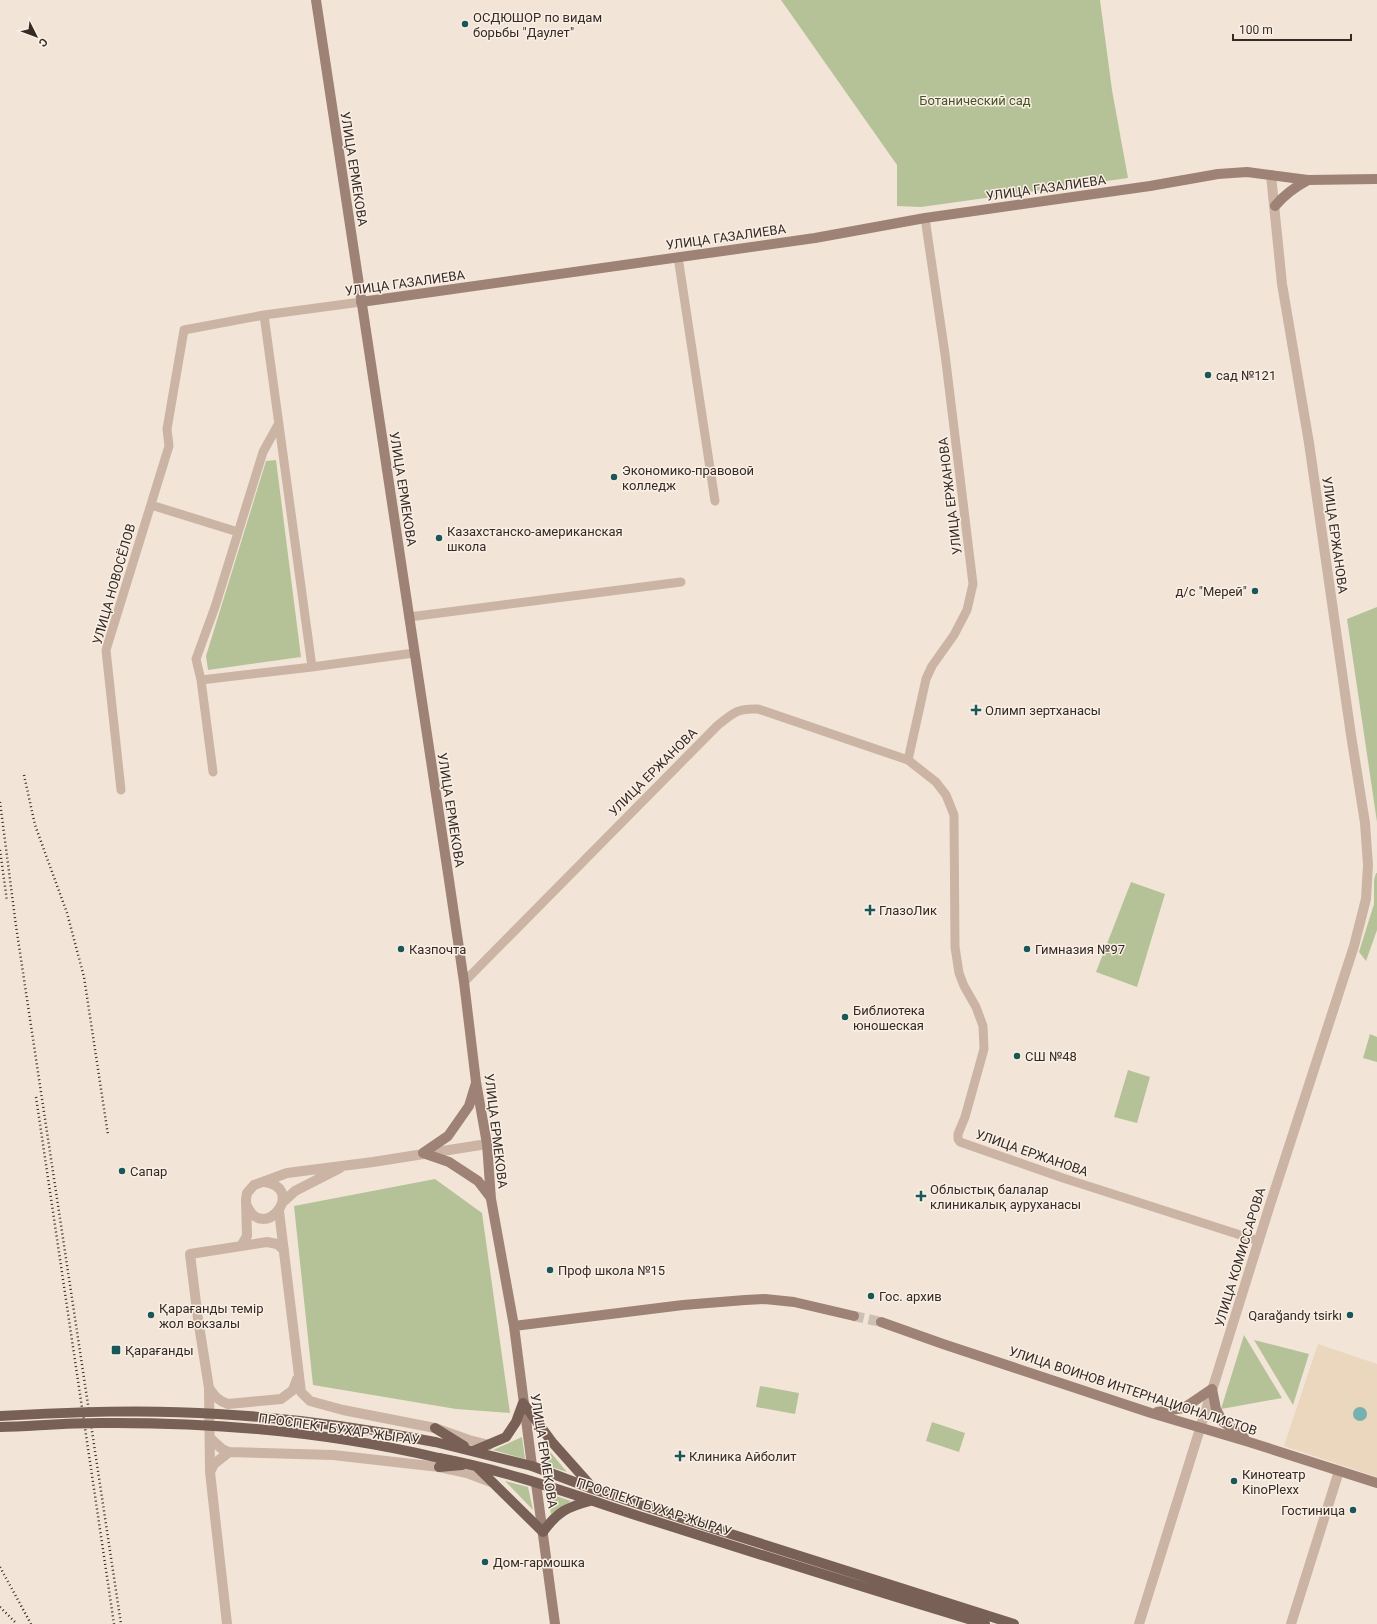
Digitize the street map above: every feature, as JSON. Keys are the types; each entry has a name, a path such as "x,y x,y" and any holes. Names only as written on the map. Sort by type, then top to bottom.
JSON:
{"main road":[{"name":"УЛИЦА ЕРМЕКОВА","path":"316,0 464,982 476,1082 487,1144 492,1199 514,1326 523,1403 532,1466 536,1483 555,1624"},
{"name":"УЛИЦА ГАЗАЛИЕВА","path":"361,302 815,238 925,218 1150,186 1218,174 1247,172 1308,180 1377,179"},
{"path":"1275,206 1280,199 1293,188 1308,180"},
{"path":"423,1153 448,1136 468,1106 476,1082"},
{"path":"423,1153 449,1162 478,1181 492,1199"},
{"path":"514,1326 683,1305 745,1300 794,1302 854,1316"},
{"name":"УЛИЦА ВОИНОВ ИНТЕРНАЦИОНАЛИСТОВ","path":"881,1322 1151,1413 1250,1442 1377,1484"},
{"path":"1151,1413 1184,1408 1212,1389 1216,1408 1223,1422 1241,1433 1250,1442"},
{"path":"435,1428 473,1451 506,1437 516,1422 523,1403"},
{"path":"523,1403 552,1442 593,1489"},
{"name":"ПРОСПЕКТ БУХАР-ЖЫРАУ","path":"0,1416 69,1412 135,1411 219,1414 333,1424 435,1442 532,1466 593,1489 819,1563 1014,1624"},
{"name":"ПРОСПЕКТ БУХАР-ЖЫРАУ","path":"0,1427 107,1423 168,1424 299,1434 399,1448 439,1463 474,1464 815,1573 985,1624"},
{"path":"474,1464 543,1532 551,1520 570,1506 590,1500"},
{"path":"815,1573 819,1563"}],"street":[{"name":"УЛИЦА ЕРЖАНОВА","path":"1271,175 1282,284 1308,443 1351,735 1366,823 1368,866 1366,899"},
{"name":"УЛИЦА ЕРЖАНОВА","path":"908,760 926,679 932,666 954,635 966,610 973,584 945,354 925,218"},
{"path":"678,257 715,501"},
{"name":"УЛИЦА ГАЗАЛИЕВА","path":"184,330 264,315 361,302"},
{"path":"264,315 312,667"},
{"name":"УЛИЦА НОВОСЁЛОВ","path":"121,790 106,650 169,446 168,429 184,330"},
{"path":"213,772 201,680 196,659 215,607 263,452 279,424"},
{"path":"151,505 238,532"},
{"path":"409,617 681,582"},
{"path":"201,680 414,653"},
{"name":"УЛИЦА ЕРЖАНОВА","path":"464,982 717,726 732,714 744,709 758,709 908,760 936,782 946,795 954,815 954,946 959,973 964,986 976,1007 983,1026 984,1049 965,1117 958,1134 958,1139 964,1143 1063,1178 1259,1241"},
{"name":"УЛИЦА КОМИССАРОВА","path":"1139,1624 1212,1389 1354,946 1366,899"},
{"path":"240,1246 247,1236 246,1199 250,1189 254,1185 287,1173 487,1144"},
{"path":"246,1204 249,1210 258,1217 270,1218 295,1191 348,1165"},
{"path":"265,1182 270,1183 281,1192 284,1250 301,1392 310,1401 343,1410 435,1428 469,1440 489,1445"},
{"path":"227,1624 210,1472 211,1424 209,1388 190,1254 267,1242 277,1244 284,1250"},
{"path":"209,1388 215,1398 228,1404 281,1399 293,1390 298,1376"},
{"path":"211,1424 221,1409 228,1404"},
{"path":"210,1438 222,1449 229,1452 332,1455 439,1463 491,1482"},
{"path":"210,1472 214,1464 229,1452"},
{"path":"1291,1624 1339,1471"}],"green space":[{"name":"Ботанический сад","path":"781,0 1100,0 1112,90 1128,178 921,207 897,206 897,165"},
{"path":"276,460 301,657 208,670 206,656 266,461"},
{"path":"1377,607 1377,822 1347,619"},
{"path":"1376,873 1377,930 1366,961 1359,952 1374,904 1374,880"},
{"path":"1131,882 1165,894 1137,987 1096,972"},
{"path":"1370,1034 1377,1037 1377,1062 1363,1058"},
{"path":"1128,1070 1150,1077 1137,1123 1114,1117"},
{"path":"435,1179 482,1213 510,1413 456,1409 313,1385 294,1206"},
{"path":"1244,1335 1282,1398 1221,1409"},
{"path":"1254,1340 1309,1354 1293,1405"},
{"path":"760,1386 799,1393 795,1414 756,1407"},
{"path":"932,1422 965,1433 959,1452 926,1441"},
{"path":"522,1437 525,1459 493,1450"},
{"path":"542,1442 567,1472 545,1465"},
{"path":"505,1481 528,1487 533,1510"},
{"path":"547,1493 571,1501 551,1514"}],"shaded area":[{"path":"1318,1344 1377,1364 1377,1477 1284,1446"}],"water":[{"path":"1360,1407 1365,1409 1367,1414 1365,1419 1360,1421 1355,1419 1353,1414 1355,1409"}],"tunnel":[{"path":"854,1316 881,1322"}],"railway":[{"path":"24,775 35,825 67,913 84,977 108,1135"},
{"path":"0,802 16,926 121,1624"},
{"path":"0,850 7,901"},
{"path":"36,1097 114,1624"},
{"path":"0,1567 31,1624"},
{"path":"0,1607 17,1624"}],"place":[{"name":"ОСДЮШОР по видам борьбы \"Даулет\"","path":"465,24"},
{"name":"сад №121","path":"1208,375"},
{"name":"Экономико-правовой колледж","path":"614,477"},
{"name":"Казахстанско-американская школа","path":"439,538"},
{"name":"д/с \"Мерей\"","path":"1255,591"},
{"name":"Олимп зертханасы","path":"976,710"},
{"name":"ГлазоЛик","path":"870,910"},
{"name":"Казпочта","path":"401,949"},
{"name":"Гимназия №97","path":"1027,949"},
{"name":"Библиотека юношеская","path":"845,1017"},
{"name":"СШ №48","path":"1017,1056"},
{"name":"Сапар","path":"122,1171"},
{"name":"Облыстық балалар клиникалық ауруханасы","path":"921,1196"},
{"name":"Проф школа №15","path":"550,1270"},
{"name":"Гос. архив","path":"871,1296"},
{"name":"Қарағанды темір жол вокзалы","path":"151,1315"},
{"name":"Qarağandy tsirkı","path":"1350,1315"},
{"name":"Қарағанды","path":"116,1350"},
{"name":"Клиника Айболит","path":"680,1456"},
{"name":"Кинотеатр KinoPlexx","path":"1234,1481"},
{"name":"Гостиница","path":"1353,1510"},
{"name":"Дом-гармошка","path":"485,1562"}]}
